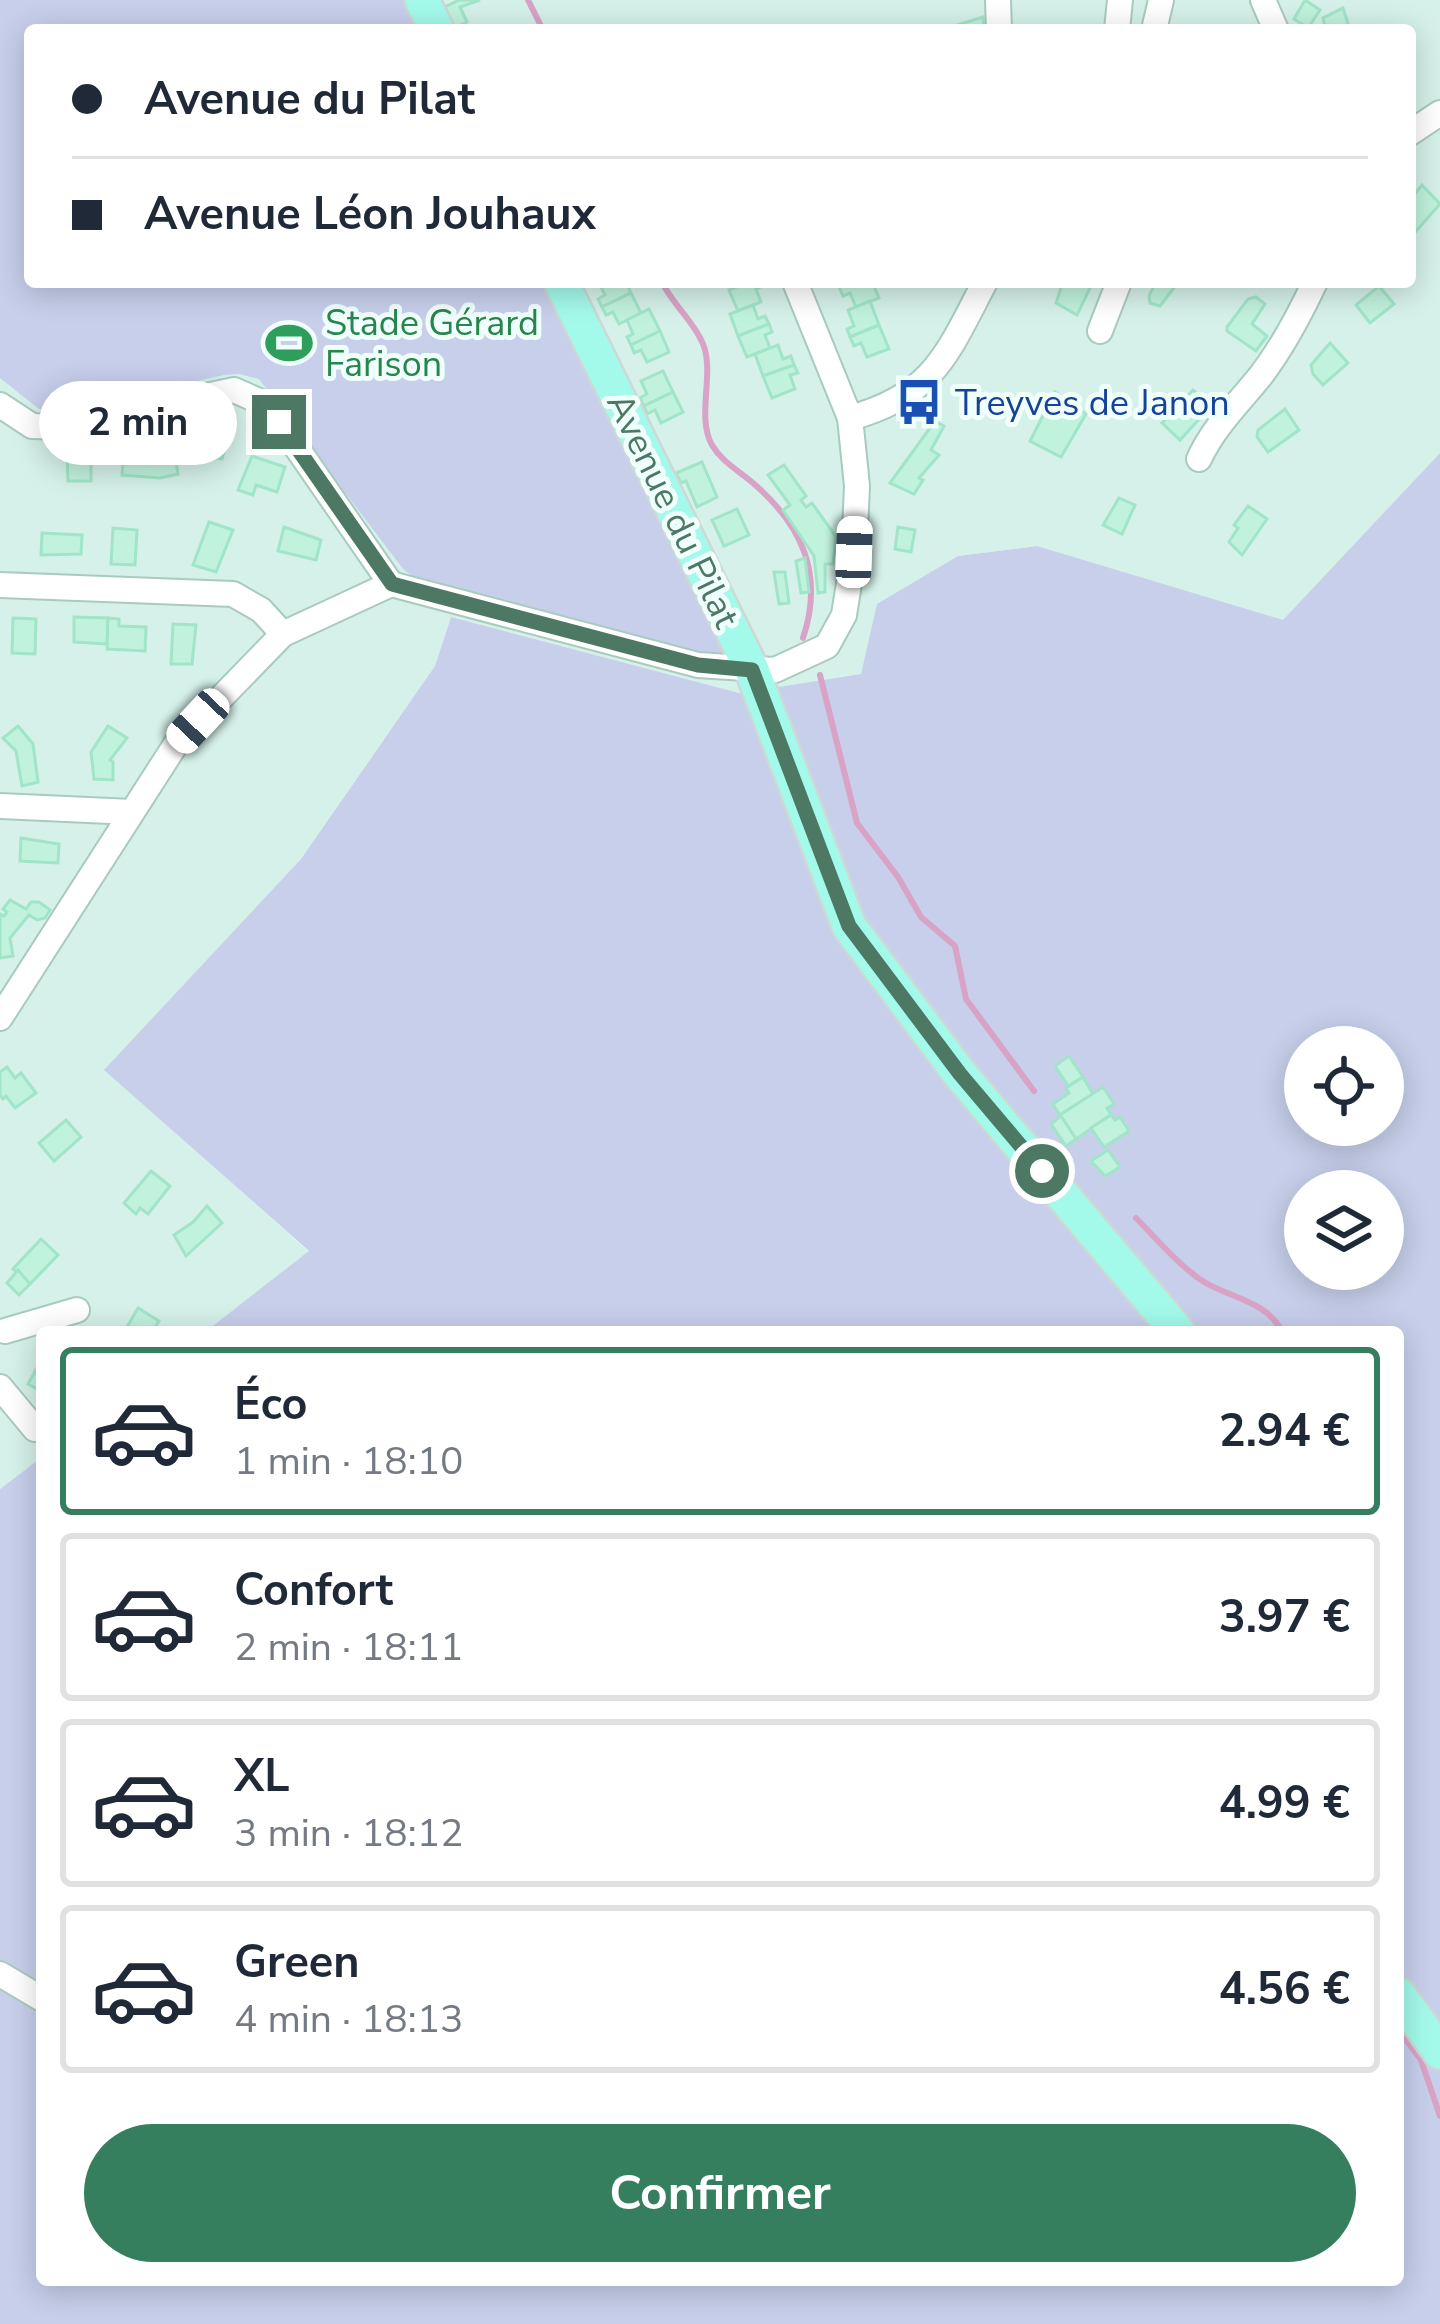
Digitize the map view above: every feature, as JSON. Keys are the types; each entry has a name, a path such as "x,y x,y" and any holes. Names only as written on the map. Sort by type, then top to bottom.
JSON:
{"main road":[{"name":"Avenue du Pilat","path":"564,288 752,670 849,926 960,1074 1173,1326"},
{"path":"1404,2002 1440,2052"}],"street":[{"path":"0,1018 176,744 284,634 392,584 698,665 775,670 827,646 844,615 854,552 856,486 850,418 796,288"},
{"path":"850,418 889,407 938,371 982,288"},
{"path":"1100,331 1117,288"},
{"path":"1199,459 1213,430 1262,373 1294,325 1312,288"},
{"path":"0,405 32,426 63,427 235,390 260,401 392,584"},
{"path":"0,585 233,594 262,610 284,634"},
{"path":"0,806 132,812"},
{"path":"2,1332 77,1310"},
{"path":"0,1387 35,1429"},
{"path":"0,1974 36,1995"}],"shaded area":[{"path":"0,0 1440,0 1440,453 1283,621 1037,546 958,556 878,604 861,674 739,693 451,617 435,666 301,859 105,1070 309,1252 213,1326 36,1326 36,1462 0,1489"},
{"name":"Stade Gérard Farison","path":"0,0 409,0 420,24 24,24 24,288 550,288 728,650 721,656 675,648 411,575 259,379 224,375 59,412 39,409 0,378"},
{"path":"1440,453 1440,2324 0,2324 0,1489 36,1462 36,2286 1404,2286 1404,1326 213,1326 309,1251 104,1070 301,859 435,666 451,617 739,693 861,674 877,604 958,556 1037,546 1283,620"}],"building":[{"path":"459,0 480,0 460,7 467,22 463,24 448,24 441,9"},
{"path":"1305,0 1320,10 1311,24 1294,19"},
{"path":"1343,8 1348,24 1324,24 1323,18"},
{"path":"1422,185 1440,204 1416,231 1416,192"},
{"path":"602,288 629,288 631,293 602,307 598,299 605,295"},
{"path":"758,288 761,302 738,311 729,290"},
{"path":"839,288 875,288 879,298 856,307 850,293 843,296"},
{"path":"1061,288 1090,288 1077,315 1056,303"},
{"path":"1153,288 1174,288 1160,306 1150,303"},
{"path":"1377,288 1394,304 1370,323 1356,305"},
{"path":"631,293 641,313 619,324 613,312 606,315 602,307"},
{"path":"1256,297 1265,304 1252,324 1267,336 1256,351 1227,327 1248,299"},
{"path":"870,301 879,325 850,337 847,329 854,326 848,310"},
{"path":"753,305 758,319 765,316 769,324 738,336 730,314"},
{"path":"649,309 660,331 631,345 627,337 633,334 627,320"},
{"path":"769,324 772,332 765,335 770,348 747,357 738,336"},
{"path":"879,325 889,349 867,357 861,343 854,346 850,337"},
{"path":"660,331 669,352 647,362 641,350 634,353 631,345"},
{"path":"1330,343 1348,363 1323,385 1311,365"},
{"path":"778,345 783,359 791,356 794,365 763,376 755,354"},
{"path":"794,365 798,373 790,375 795,389 772,398 763,376"},
{"path":"663,371 673,392 644,406 640,398 647,394 641,381"},
{"path":"1193,390 1211,406 1180,440 1162,423"},
{"path":"673,392 683,412 661,423 655,410 647,414 644,406"},
{"path":"1055,392 1086,414 1061,457 1030,441"},
{"path":"1285,409 1299,430 1268,452 1257,437 1258,430"},
{"path":"218,412 235,418 222,459 184,452 192,430 210,436"},
{"path":"935,421 944,426 931,450 939,455 919,478 923,480 914,494 890,483"},
{"path":"150,450 174,450 178,474 160,478 122,475 130,453 149,455"},
{"path":"67,453 91,453 91,481 68,481"},
{"path":"252,456 285,467 277,492 256,485 253,495 238,490"},
{"path":"702,462 717,497 697,507 686,481 681,483 676,473"},
{"path":"784,465 806,496 801,500 806,507 812,503 836,537 833,564 825,564 825,592 818,593 814,556 783,510 790,505 768,475"},
{"path":"1119,498 1135,505 1122,534 1103,525"},
{"path":"1248,506 1267,519 1242,555 1229,542"},
{"path":"737,509 749,535 724,546 712,520"},
{"path":"209,522 233,530 216,572 193,565"},
{"path":"284,527 321,540 316,560 278,551"},
{"path":"898,527 915,530 911,552 895,549"},
{"path":"113,528 137,530 135,565 111,564"},
{"path":"42,533 82,535 81,554 41,555"},
{"path":"805,558 809,592 801,593 796,561"},
{"path":"774,572 785,572 789,603 779,604"},
{"path":"74,617 108,618 107,644 74,642"},
{"path":"13,618 36,619 35,654 12,653"},
{"path":"108,618 119,619 119,626 146,627 145,651 107,649"},
{"path":"173,624 196,625 192,664 171,664"},
{"path":"18,726 33,744 38,782 22,786 16,751 3,738"},
{"path":"108,726 127,738 110,760 113,780 94,779 91,752"},
{"path":"21,838 59,844 58,863 20,861"},
{"path":"10,900 26,909 31,902 39,902 50,910 37,920 29,915 10,938 13,956 0,958 0,914 7,912 3,909"},
{"path":"1069,1056 1083,1077 1068,1086 1055,1066"},
{"path":"7,1067 15,1078 21,1073 36,1093 15,1108 0,1095 0,1072"},
{"path":"1083,1077 1093,1094 1060,1115 1053,1104"},
{"path":"1103,1087 1114,1104 1107,1108 1111,1115 1076,1139 1060,1115"},
{"path":"1111,1115 1115,1120 1120,1117 1129,1131 1104,1147 1091,1128"},
{"path":"1061,1116 1076,1139 1066,1146 1051,1124"},
{"path":"66,1120 81,1137 54,1161 39,1143"},
{"path":"1108,1150 1120,1167 1105,1176 1091,1161"},
{"path":"151,1171 170,1186 148,1214 140,1208 136,1214 124,1203"},
{"path":"207,1206 222,1223 186,1256 174,1235"},
{"path":"41,1239 58,1255 30,1284 13,1269"},
{"path":"18,1270 30,1284 19,1295 7,1283"},
{"path":"138,1308 159,1321 156,1326 128,1326"}],"waterway":[{"path":"528,0 540,24"},
{"path":"665,288 703,344 706,421 712,445 785,516 805,553 811,593 803,638"},
{"path":"820,675 857,823 921,917 955,946 966,999 1034,1091"},
{"path":"1136,1218 1193,1274 1254,1305 1278,1326"},
{"path":"1404,2037 1421,2060 1440,2116"}],"place":[{"name":"Stade Gérard Farison","path":"289,343"},
{"name":"Treyves de Janon","path":"919,402"}],"route":[{"path":"279,422 392,584 698,665 752,670 849,926 960,1074 1042,1171"}]}
